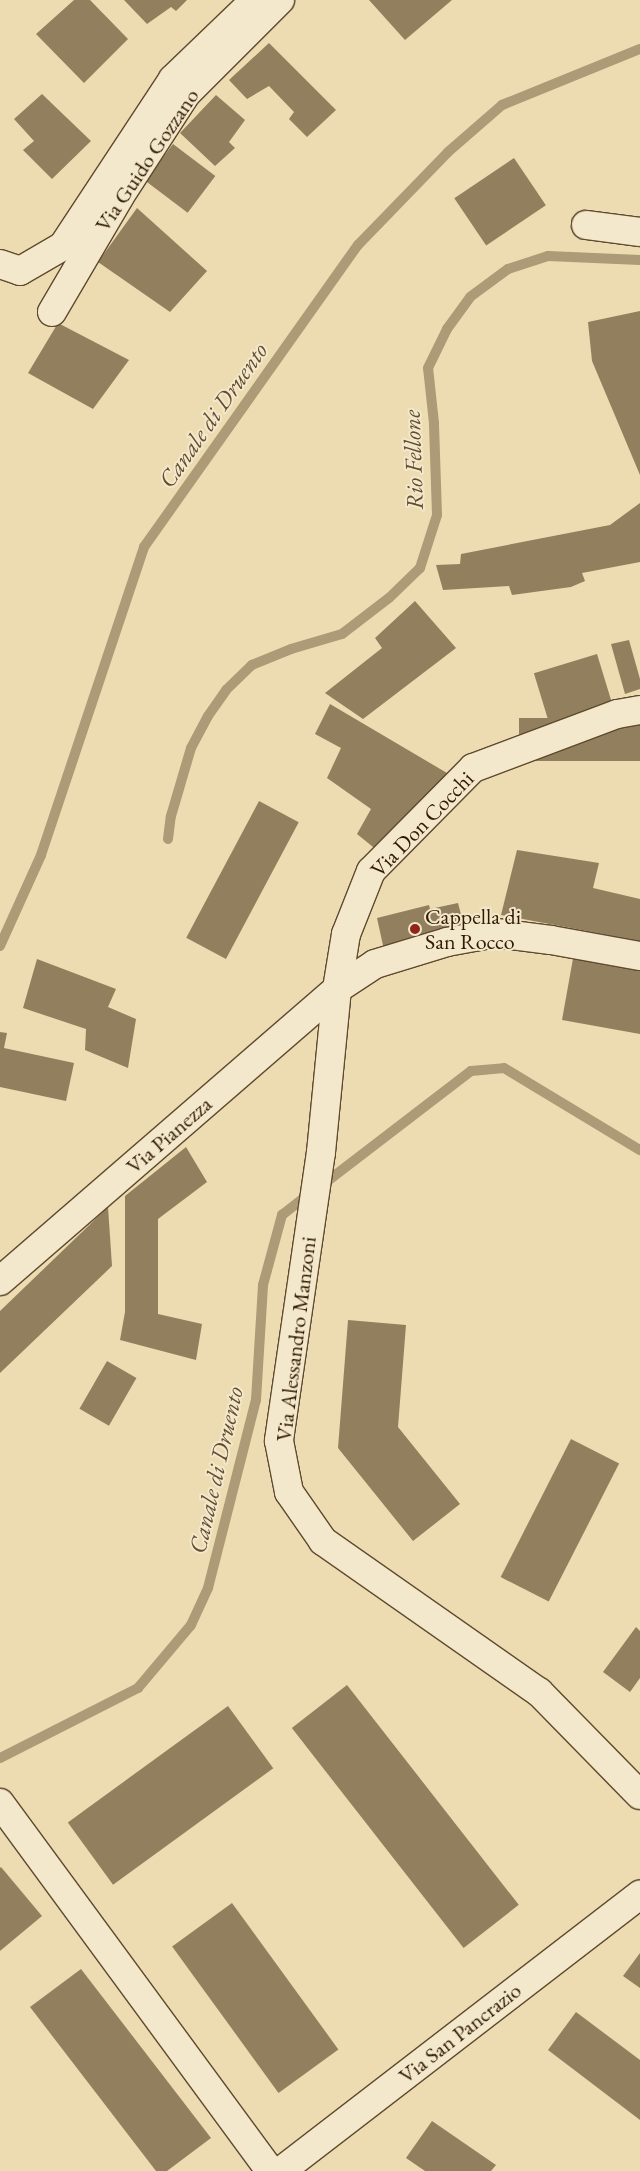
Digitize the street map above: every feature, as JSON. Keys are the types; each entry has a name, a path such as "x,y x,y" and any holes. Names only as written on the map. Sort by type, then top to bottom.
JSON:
{"street":[{"name":"Via Guido Gozzano","path":"0,264 20,272 63,246 173,79 254,0"},
{"name":"Via Guido Gozzano","path":"52,312 120,196 186,94 280,0"},
{"path":"586,225 640,232"},
{"name":"Via Don Cocchi","path":"337,990 346,934 372,871 473,768 618,714 640,710"},
{"name":"Via Pianezza","path":"0,1281 337,990 375,964 447,942 496,933 551,940 640,956"},
{"name":"Via Alessandro Manzoni","path":"337,990 321,1152 279,1441 288,1492 323,1541 539,1692 640,1795"},
{"path":"0,1803 270,2171"},
{"name":"Via San Pancrazio","path":"281,2171 640,1895"}],"building":[{"path":"74,0 90,0 128,39 84,83 36,34"},
{"path":"124,0 187,0 176,11 171,7 147,24"},
{"path":"369,0 452,0 405,40"},
{"path":"269,43 336,110 307,137 289,119 294,112 269,86 247,99 229,80"},
{"path":"42,94 91,141 52,179 23,150 34,141 14,119"},
{"path":"216,95 245,120 229,142 235,148 215,166 180,133"},
{"path":"173,144 215,176 188,213 145,181"},
{"path":"514,158 546,205 486,246 454,198"},
{"path":"137,208 207,271 170,312 98,262"},
{"path":"640,311 640,475 592,361 588,322"},
{"path":"58,323 129,360 93,409 28,373"},
{"path":"640,503 640,562 582,573 585,581 571,587 512,595 509,586 443,590 436,565 460,564 461,554 610,525"},
{"path":"415,601 456,648 363,719 325,693 382,648 375,638"},
{"path":"629,640 640,679 640,689 625,694 611,644"},
{"path":"597,654 612,704 549,723 534,673"},
{"path":"330,704 447,773 378,851 357,834 371,809 327,778 341,748 315,734"},
{"path":"519,718 640,718 640,761 519,761"},
{"path":"259,801 299,822 226,959 186,938"},
{"path":"517,850 599,863 593,888 640,899 640,941 501,915"},
{"name":"Cappella di San Rocco","path":"458,903 464,926 384,950 377,918 429,905 430,909"},
{"path":"574,953 640,966 640,1034 562,1020"},
{"path":"37,959 116,989 108,1007 136,1019 128,1068 85,1050 86,1029 23,1008"},
{"path":"0,1032 7,1033 4,1048 74,1063 66,1101 0,1087"},
{"path":"186,1147 207,1182 158,1219 158,1314 202,1324 196,1360 120,1340 125,1312 125,1196"},
{"path":"108,1207 112,1266 0,1373 0,1311"},
{"path":"348,1320 406,1325 398,1427 460,1504 413,1541 338,1448"},
{"path":"107,1361 136,1378 109,1426 80,1409"},
{"path":"571,1439 619,1464 549,1602 501,1577"},
{"path":"636,1627 640,1631 640,1678 630,1692 603,1672"},
{"path":"347,1685 519,1905 464,1948 292,1728"},
{"path":"228,1706 273,1768 113,1885 68,1822"},
{"path":"0,1868 42,1916 0,1951"},
{"path":"232,1903 338,2049 279,2093 172,1946"},
{"path":"640,1953 640,1988 623,1976"},
{"path":"81,1969 211,2138 167,2171 156,2171 30,2007"},
{"path":"576,2012 640,2060 640,2120 548,2050"},
{"path":"432,2121 496,2165 491,2171 425,2171 406,2158"}],"waterway":[{"name":"Canale di Druento","path":"0,946 41,855 144,547 358,245 448,152 502,105 640,49"},
{"name":"Rio Fellone","path":"168,839 171,816 191,748 208,716 226,690 252,665 291,649 342,634 389,598 420,568 437,515 434,423 428,368 447,329 470,297 508,269 548,256 640,260"},
{"name":"Canale di Druento","path":"321,1186 471,1071 504,1068 640,1150"},
{"name":"Canale di Druento","path":"0,1758 138,1688 191,1625 208,1588 256,1400 263,1285 282,1215 309,1194"}],"place":[{"name":"Cappella di San Rocco","path":"415,929"}]}
